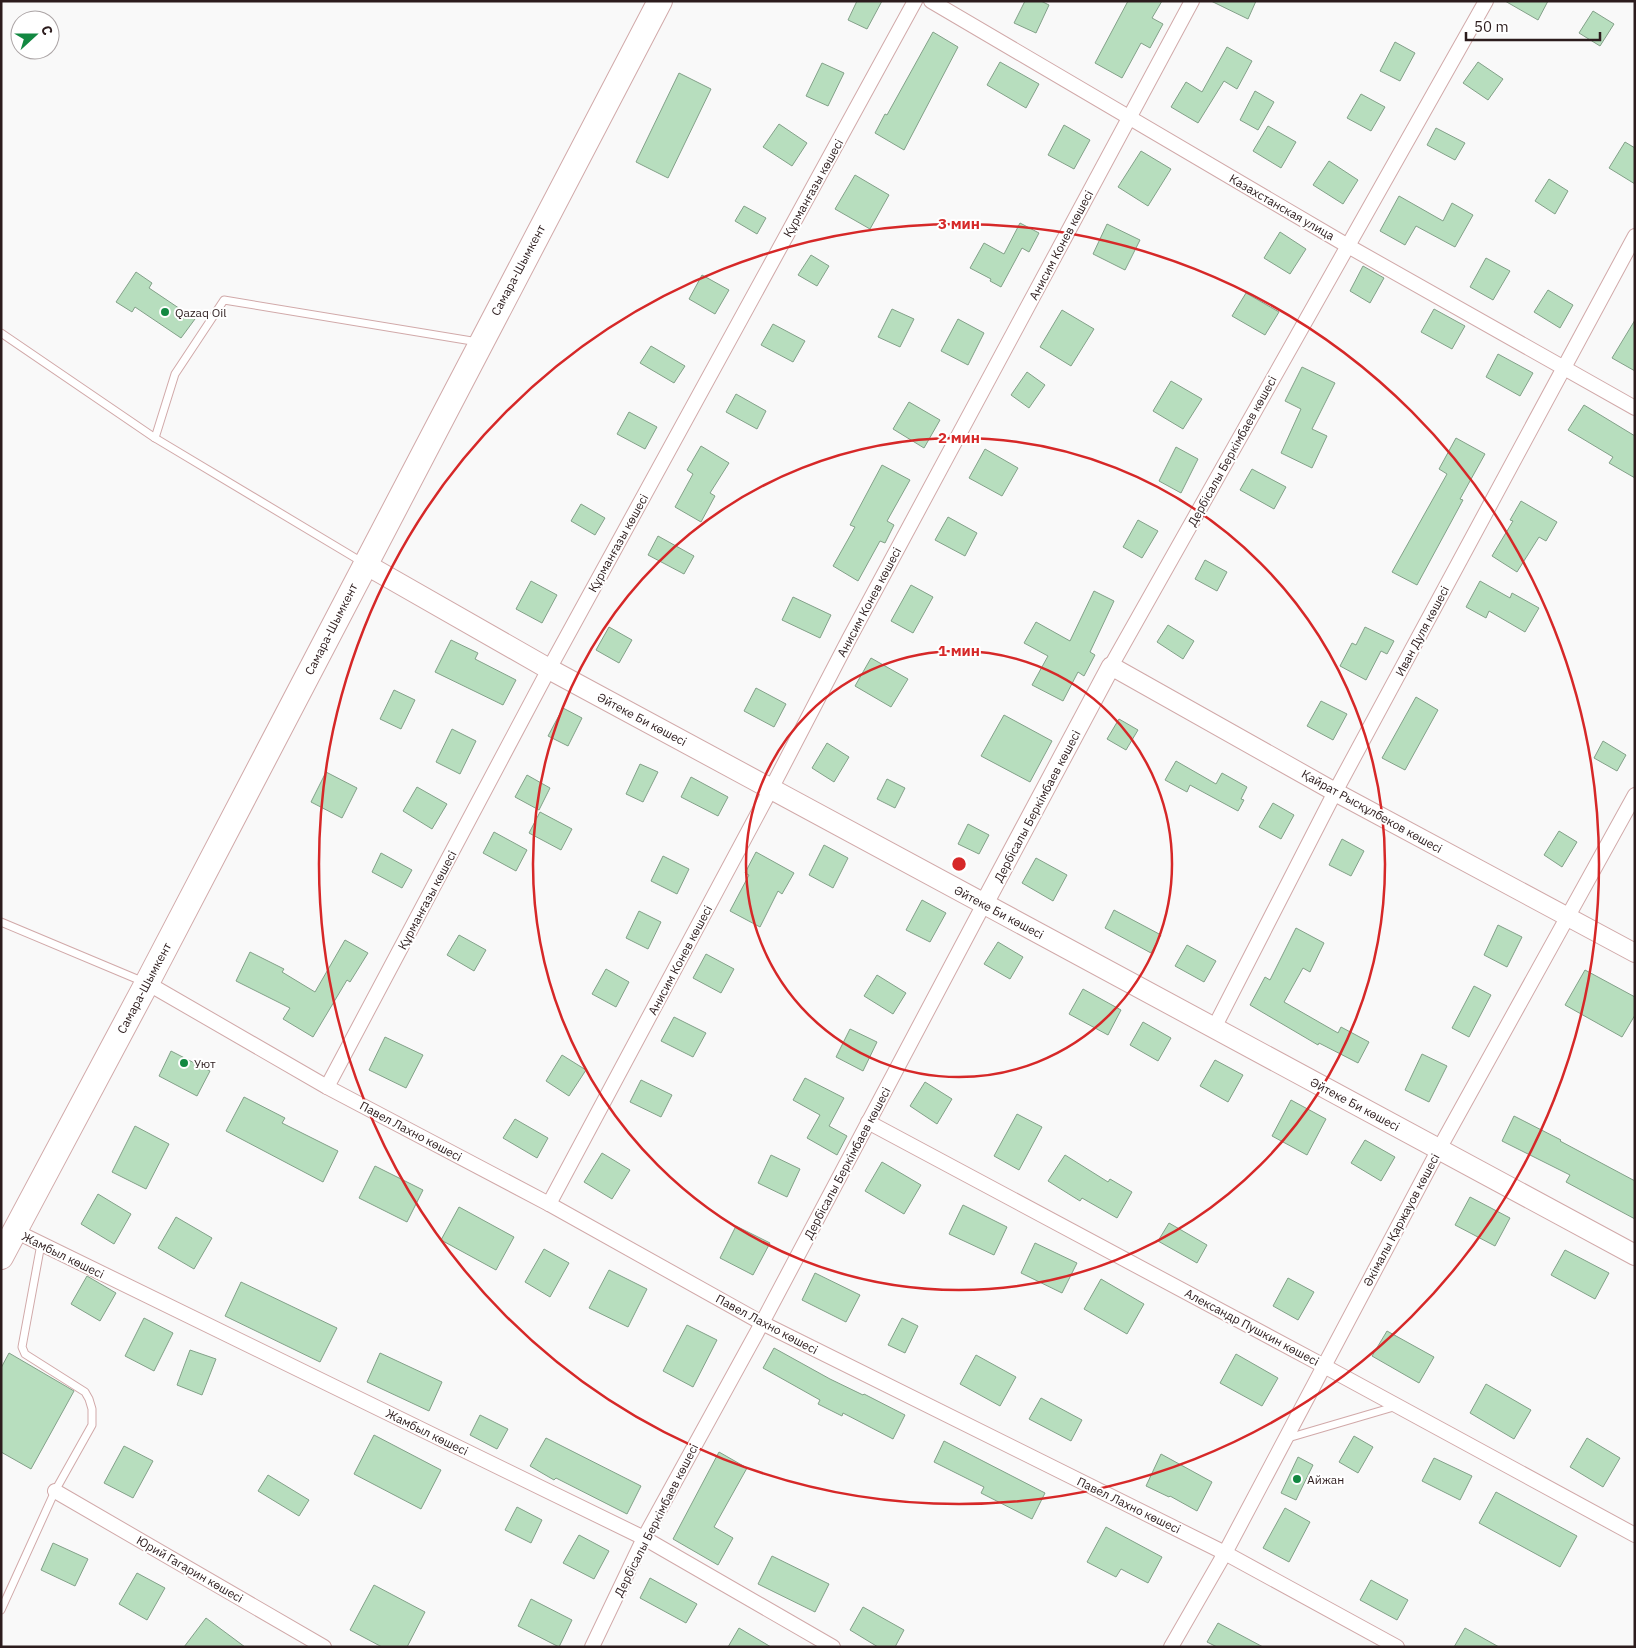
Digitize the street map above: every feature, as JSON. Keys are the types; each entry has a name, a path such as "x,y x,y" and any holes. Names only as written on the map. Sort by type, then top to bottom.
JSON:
{"highway":[{"name":"Самара-Шымкент","path":"1,1257 147,983 480,342 660,1"}],"main road":[{"name":"Әйтеке Би көшесі","path":"365,564 549,669 1635,1255"}],"street":[{"name":"Құрманғазы көшесі","path":"327,1087 549,669 915,1"},
{"name":"Казахстанская улица","path":"931,1 1348,246 1635,408"},
{"name":"Анисим Конев көшесі","path":"548,1204 771,789 853,630 1192,1"},
{"name":"Дербісалы Беркімбаев көшесі","path":"592,1647 644,1538 762,1323 1111,666 1486,1"},
{"name":"Иван Дуля көшесі","path":"1214,1028 1335,792 1635,236"},
{"name":"Қайрат Рысқұлбеков көшесі","path":"1111,666 1335,792 1635,954"},
{"name":"Әкімалы Қаржауов көшесі","path":"1171,1647 1224,1553 1439,1149 1635,795"},
{"name":"Павел Лахно көшесі","path":"147,983 327,1087 548,1204 762,1323 1224,1553 1397,1647"},
{"name":"Александр Пушкин көшесі","path":"868,1122 1635,1535"},
{"name":"Жамбыл көшесі","path":"15,1231 644,1538 833,1647"},
{"name":"Юрий Гагарин көшесі","path":"56,1491 318,1645"}],"lane":[{"path":"155,438 175,374 224,300 480,342"},
{"path":"1,333 155,438 365,564"},
{"path":"1,922 147,983"},
{"path":"1,1610 56,1491 92,1425 92,1408 90,1399 85,1392 25,1354 22,1347 40,1244"},
{"path":"1285,1439 1398,1406"}],"building":[{"path":"857,1 882,1 867,29 848,20"},
{"path":"1025,1 1041,1 1049,5 1036,33 1014,23"},
{"path":"1128,1 1162,1 1152,18 1163,24 1150,48 1141,43 1122,78 1095,63"},
{"path":"1211,1 1256,1 1248,19"},
{"path":"1505,1 1548,1 1538,20"},
{"path":"1593,11 1614,24 1600,46 1579,33"},
{"path":"933,32 958,47 904,150 875,133"},
{"path":"1395,42 1415,53 1400,81 1380,71"},
{"path":"1227,47 1252,61 1237,89 1224,81 1198,123 1171,107 1186,82 1202,92"},
{"path":"1000,62 1039,84 1026,108 987,85"},
{"path":"1478,62 1503,79 1488,100 1463,83"},
{"path":"822,63 844,73 828,106 806,96"},
{"path":"679,73 711,89 668,178 636,162"},
{"path":"1255,91 1274,102 1258,130 1240,120"},
{"path":"1361,94 1385,107 1371,131 1347,118"},
{"path":"779,124 807,143 792,166 763,147"},
{"path":"1064,125 1090,140 1074,169 1048,155"},
{"path":"1268,126 1296,142 1281,168 1253,151"},
{"path":"1436,128 1465,143 1455,160 1427,145"},
{"path":"1625,142 1635,148 1635,184 1609,168"},
{"path":"1141,151 1171,169 1148,206 1118,187"},
{"path":"1329,161 1358,180 1343,204 1313,185"},
{"path":"855,175 889,195 870,229 835,209"},
{"path":"1549,179 1568,191 1555,214 1535,201"},
{"path":"1399,196 1443,221 1452,203 1473,215 1455,247 1416,226 1405,245 1380,231"},
{"path":"744,206 766,218 757,234 735,221"},
{"path":"1020,223 1039,233 1029,252 1022,248 1001,287 990,281 991,279 970,268 984,243 1004,254"},
{"path":"1107,224 1140,240 1125,270 1093,254"},
{"path":"1280,232 1306,249 1290,274 1264,258"},
{"path":"811,255 829,266 817,286 798,275"},
{"path":"1486,258 1510,271 1493,300 1470,287"},
{"path":"1363,266 1384,278 1370,303 1350,291"},
{"path":"136,272 152,283 149,288 195,319 181,338 135,307 132,312 116,302"},
{"path":"702,275 729,290 715,314 689,299"},
{"path":"1548,290 1573,305 1560,328 1534,312"},
{"path":"1246,293 1279,312 1265,335 1232,316"},
{"path":"892,309 914,319 900,347 878,337"},
{"path":"1434,309 1465,326 1452,349 1421,332"},
{"path":"1062,310 1094,329 1071,366 1040,347"},
{"path":"958,319 984,333 968,365 941,351"},
{"path":"1635,320 1635,371 1612,358"},
{"path":"773,324 805,341 793,362 761,345"},
{"path":"651,346 685,366 674,383 640,363"},
{"path":"1498,354 1533,373 1520,396 1486,377"},
{"path":"1302,367 1335,383 1312,429 1327,436 1312,468 1281,453 1301,409 1285,401"},
{"path":"1027,372 1045,385 1029,408 1011,395"},
{"path":"1171,381 1202,399 1183,429 1153,411"},
{"path":"736,394 766,411 757,429 726,412"},
{"path":"909,402 940,420 924,448 893,429"},
{"path":"1584,405 1635,436 1635,478 1609,463 1613,457 1568,430"},
{"path":"629,412 657,427 645,449 617,434"},
{"path":"1456,438 1485,454 1460,499 1463,500 1417,585 1392,572 1447,474 1439,469"},
{"path":"701,446 729,463 710,493 715,496 701,522 675,507 693,474 687,470"},
{"path":"1176,447 1198,459 1181,493 1159,481"},
{"path":"985,449 1018,468 1002,496 969,478"},
{"path":"882,465 910,480 887,521 894,525 885,543 880,541 858,581 833,566 855,527 850,525"},
{"path":"1252,469 1286,487 1274,509 1240,490"},
{"path":"1521,501 1557,522 1546,541 1539,537 1517,572 1492,556 1513,521 1510,520"},
{"path":"581,504 605,518 595,535 571,521"},
{"path":"948,517 977,533 965,556 935,540"},
{"path":"1138,520 1158,531 1142,558 1123,547"},
{"path":"658,536 694,556 684,574 648,555"},
{"path":"1205,560 1227,572 1217,591 1195,579"},
{"path":"531,581 557,595 542,623 516,609"},
{"path":"1480,581 1510,598 1512,593 1539,608 1525,632 1489,611 1486,618 1466,607"},
{"path":"911,585 933,597 913,633 891,621"},
{"path":"1094,591 1114,601 1090,652 1095,655 1084,676 1078,672 1063,701 1032,685 1048,656 1024,643 1036,622 1070,641"},
{"path":"793,597 831,615 820,638 782,620"},
{"path":"1168,625 1194,641 1183,659 1157,642"},
{"path":"609,627 632,640 619,663 596,650"},
{"path":"1365,627 1394,641 1387,654 1381,651 1366,680 1340,666 1352,643 1356,645"},
{"path":"451,640 478,653 475,659 516,680 503,705 435,672"},
{"path":"871,658 908,679 891,707 855,686"},
{"path":"756,688 786,704 774,727 744,711"},
{"path":"394,690 415,700 401,729 380,719"},
{"path":"1416,697 1438,710 1405,770 1382,758"},
{"path":"1321,701 1347,714 1333,740 1307,726"},
{"path":"563,708 582,718 568,746 548,736"},
{"path":"1004,715 1052,741 1030,782 981,756"},
{"path":"1119,719 1138,730 1126,750 1107,739"},
{"path":"452,729 476,741 460,774 436,762"},
{"path":"1603,741 1626,755 1617,771 1594,758"},
{"path":"827,743 849,757 834,782 812,768"},
{"path":"1176,761 1216,784 1222,773 1247,787 1241,799 1244,800 1238,811 1190,785 1187,792 1165,780"},
{"path":"640,764 658,772 643,802 626,794"},
{"path":"326,772 357,788 342,818 311,802"},
{"path":"527,775 550,788 539,810 515,797"},
{"path":"691,777 728,797 718,816 681,797"},
{"path":"887,779 905,788 895,808 877,799"},
{"path":"417,787 447,804 432,829 403,811"},
{"path":"1273,803 1294,815 1281,839 1259,827"},
{"path":"540,812 572,829 561,850 529,833"},
{"path":"968,824 989,835 979,854 958,844"},
{"path":"1559,831 1577,842 1562,867 1544,855"},
{"path":"494,832 527,850 516,871 483,853"},
{"path":"1342,839 1364,851 1351,876 1329,865"},
{"path":"824,845 848,858 833,888 809,875"},
{"path":"756,852 794,873 782,894 778,891 760,927 730,911 749,875 745,873"},
{"path":"381,853 412,870 402,888 372,872"},
{"path":"663,856 689,869 677,894 651,881"},
{"path":"1036,858 1067,875 1053,901 1022,883"},
{"path":"922,900 946,913 930,942 906,930"},
{"path":"1114,910 1161,935 1151,953 1105,928"},
{"path":"639,911 661,922 648,949 626,938"},
{"path":"1498,925 1522,937 1507,967 1484,955"},
{"path":"1296,928 1324,943 1310,972 1303,968 1284,1002 1338,1033 1341,1027 1369,1042 1358,1063 1319,1043 1318,1045 1250,1005 1265,977 1270,980"},
{"path":"459,935 486,950 474,971 447,955"},
{"path":"345,940 368,953 350,982 347,980 313,1037 283,1019 290,1008 236,981 250,952 284,969 282,972 315,992"},
{"path":"998,942 1023,957 1010,979 984,964"},
{"path":"1187,945 1216,961 1204,982 1175,966"},
{"path":"706,954 734,969 721,993 693,978"},
{"path":"606,969 629,982 616,1007 592,994"},
{"path":"1585,970 1635,997 1635,1015 1622,1037 1565,1005"},
{"path":"877,975 906,993 893,1014 864,996"},
{"path":"1474,986 1491,995 1469,1037 1452,1028"},
{"path":"1083,989 1121,1010 1108,1035 1069,1014"},
{"path":"674,1017 706,1033 693,1057 661,1041"},
{"path":"1143,1022 1171,1038 1158,1061 1130,1045"},
{"path":"850,1029 877,1042 863,1071 836,1057"},
{"path":"385,1037 423,1055 406,1088 369,1070"},
{"path":"171,1051 210,1071 197,1096 159,1076"},
{"path":"1422,1054 1447,1066 1429,1102 1405,1090"},
{"path":"562,1055 586,1070 569,1096 546,1081"},
{"path":"1215,1060 1243,1075 1228,1102 1200,1086"},
{"path":"805,1078 844,1098 829,1126 847,1136 837,1155 807,1138 820,1115 793,1100"},
{"path":"641,1080 672,1095 661,1117 630,1102"},
{"path":"925,1082 952,1099 937,1124 910,1106"},
{"path":"244,1097 285,1118 282,1123 338,1151 323,1182 226,1131"},
{"path":"1291,1100 1326,1119 1307,1155 1272,1136"},
{"path":"1017,1114 1042,1127 1019,1170 994,1156"},
{"path":"1514,1116 1635,1181 1635,1219 1566,1182 1570,1175 1502,1141"},
{"path":"515,1119 548,1138 537,1158 503,1138"},
{"path":"135,1126 169,1144 146,1189 112,1172"},
{"path":"1365,1140 1395,1157 1381,1181 1351,1163"},
{"path":"602,1153 630,1170 612,1199 584,1182"},
{"path":"771,1155 800,1169 787,1197 758,1183"},
{"path":"1065,1155 1108,1182 1110,1179 1132,1192 1117,1218 1082,1198 1080,1201 1048,1181"},
{"path":"882,1162 921,1185 904,1214 865,1191"},
{"path":"375,1166 423,1190 407,1222 359,1198"},
{"path":"98,1194 131,1214 114,1244 81,1224"},
{"path":"1470,1197 1510,1218 1495,1246 1455,1225"},
{"path":"963,1205 1007,1227 994,1255 949,1234"},
{"path":"459,1207 514,1237 496,1270 441,1240"},
{"path":"176,1217 212,1238 194,1269 158,1248"},
{"path":"1169,1223 1207,1245 1197,1263 1158,1241"},
{"path":"736,1226 770,1243 753,1275 720,1258"},
{"path":"1035,1243 1077,1263 1062,1293 1021,1273"},
{"path":"544,1249 569,1263 550,1297 525,1282"},
{"path":"1565,1250 1609,1273 1595,1299 1551,1275"},
{"path":"609,1270 647,1289 628,1327 589,1308"},
{"path":"815,1273 860,1295 846,1322 802,1300"},
{"path":"87,1276 116,1293 100,1321 71,1304"},
{"path":"1288,1278 1314,1292 1298,1320 1273,1306"},
{"path":"1101,1279 1144,1304 1127,1334 1084,1309"},
{"path":"241,1282 337,1328 320,1362 225,1316"},
{"path":"144,1318 173,1333 154,1371 125,1356"},
{"path":"902,1318 918,1326 905,1353 888,1345"},
{"path":"687,1325 717,1340 693,1387 663,1371"},
{"path":"1387,1331 1434,1357 1419,1383 1372,1356"},
{"path":"774,1348 830,1379 905,1415 893,1439 843,1413 842,1416 818,1404 820,1400 763,1368"},
{"path":"190,1350 216,1359 202,1395 177,1385"},
{"path":"9,1353 74,1391 31,1469 1,1452 1,1368"},
{"path":"380,1353 442,1382 429,1411 367,1382"},
{"path":"1236,1354 1278,1378 1262,1406 1220,1383"},
{"path":"976,1355 1016,1377 1000,1406 960,1384"},
{"path":"1486,1384 1531,1410 1514,1439 1470,1413"},
{"path":"1041,1398 1082,1420 1071,1441 1029,1419"},
{"path":"480,1415 508,1429 497,1449 470,1435"},
{"path":"374,1435 441,1470 421,1509 354,1474"},
{"path":"1354,1436 1373,1447 1358,1473 1339,1462"},
{"path":"546,1438 641,1486 627,1514 556,1478 554,1480 530,1466"},
{"path":"1587,1438 1620,1458 1603,1487 1570,1467"},
{"path":"944,1441 1045,1493 1032,1519 981,1493 984,1487 934,1462"},
{"path":"124,1446 153,1461 133,1498 104,1483"},
{"path":"719,1452 747,1468 714,1527 733,1538 718,1565 673,1539"},
{"path":"1161,1454 1212,1482 1197,1511 1170,1496 1146,1486"},
{"name":"Айжан","path":"1298,1457 1313,1465 1296,1500 1281,1493"},
{"path":"1434,1458 1472,1476 1460,1500 1422,1481"},
{"path":"268,1475 309,1500 299,1516 258,1491"},
{"path":"1496,1492 1577,1536 1560,1567 1479,1523"},
{"path":"517,1507 542,1520 531,1543 505,1530"},
{"path":"1285,1508 1310,1522 1289,1562 1263,1548"},
{"path":"1106,1527 1162,1557 1148,1583 1121,1569 1116,1577 1087,1562"},
{"path":"579,1535 609,1551 594,1579 563,1563"},
{"path":"53,1543 88,1559 75,1586 41,1570"},
{"path":"772,1556 829,1584 815,1612 758,1584"},
{"path":"137,1573 165,1588 147,1620 119,1604"},
{"path":"650,1578 697,1604 686,1623 640,1598"},
{"path":"1371,1580 1408,1600 1397,1620 1360,1600"},
{"path":"374,1585 425,1612 407,1647 382,1647 350,1630"},
{"path":"531,1599 572,1620 559,1647 518,1626"},
{"path":"863,1607 904,1630 895,1647 878,1647 850,1630"},
{"path":"206,1618 245,1647 184,1647"},
{"path":"1218,1623 1263,1647 1217,1647 1207,1642"},
{"path":"739,1628 771,1647 728,1647"},
{"path":"1465,1628 1499,1647 1454,1647"}],"place":[{"name":"Qazaq Oil","path":"165,312"},
{"name":"Уют","path":"184,1063"},
{"name":"Айжан","path":"1297,1479"}]}
